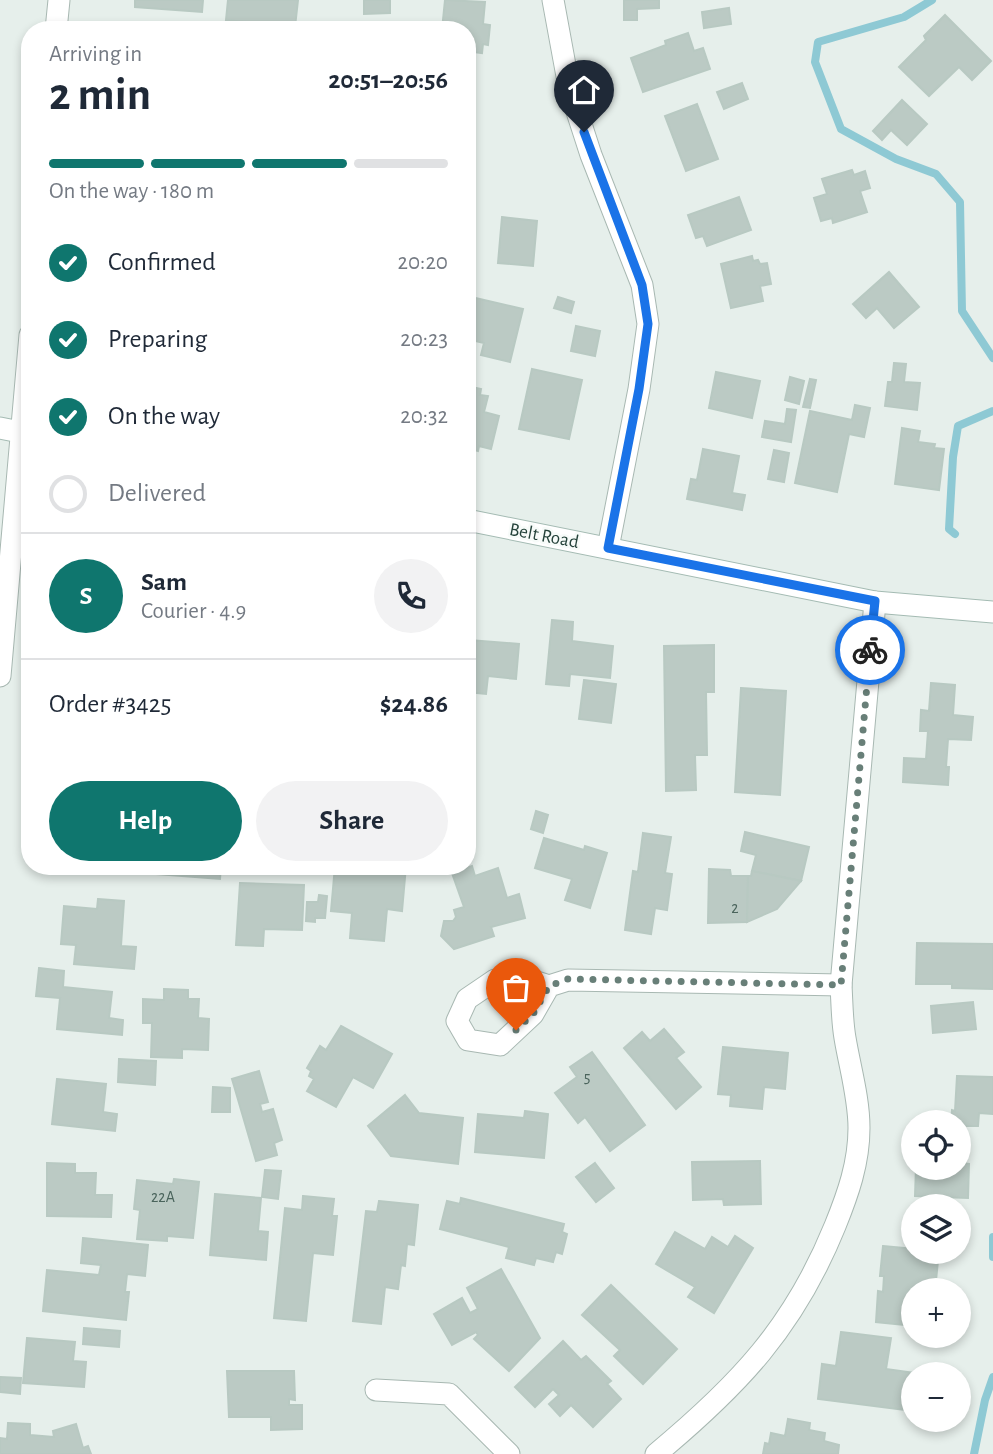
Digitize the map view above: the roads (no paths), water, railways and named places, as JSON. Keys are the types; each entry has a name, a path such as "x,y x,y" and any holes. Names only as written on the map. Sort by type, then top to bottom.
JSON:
{"street":[{"path":"58,21 59,0"},
{"path":"553,0 569,87 591,155 642,285 648,324 639,389 608,548"},
{"path":"0,428 21,432"},
{"path":"0,676 21,480"},
{"name":"Belt Road","path":"476,522 875,601 993,612"},
{"path":"656,1454 734,1386 761,1353 799,1301 820,1264 850,1189 859,1128 855,1085 845,1035 841,985 875,601"},
{"path":"549,986 568,979 841,985"},
{"path":"376,1390 449,1394 509,1454"}],"waterway":[{"path":"932,0 904,17 818,42 815,62 841,129 896,159 936,174 960,202 962,311 993,358"},
{"path":"955,534 949,529 953,457 958,426 993,411"},
{"path":"993,1237 993,1257"},
{"path":"974,1454 985,1400 993,1377"}]}
